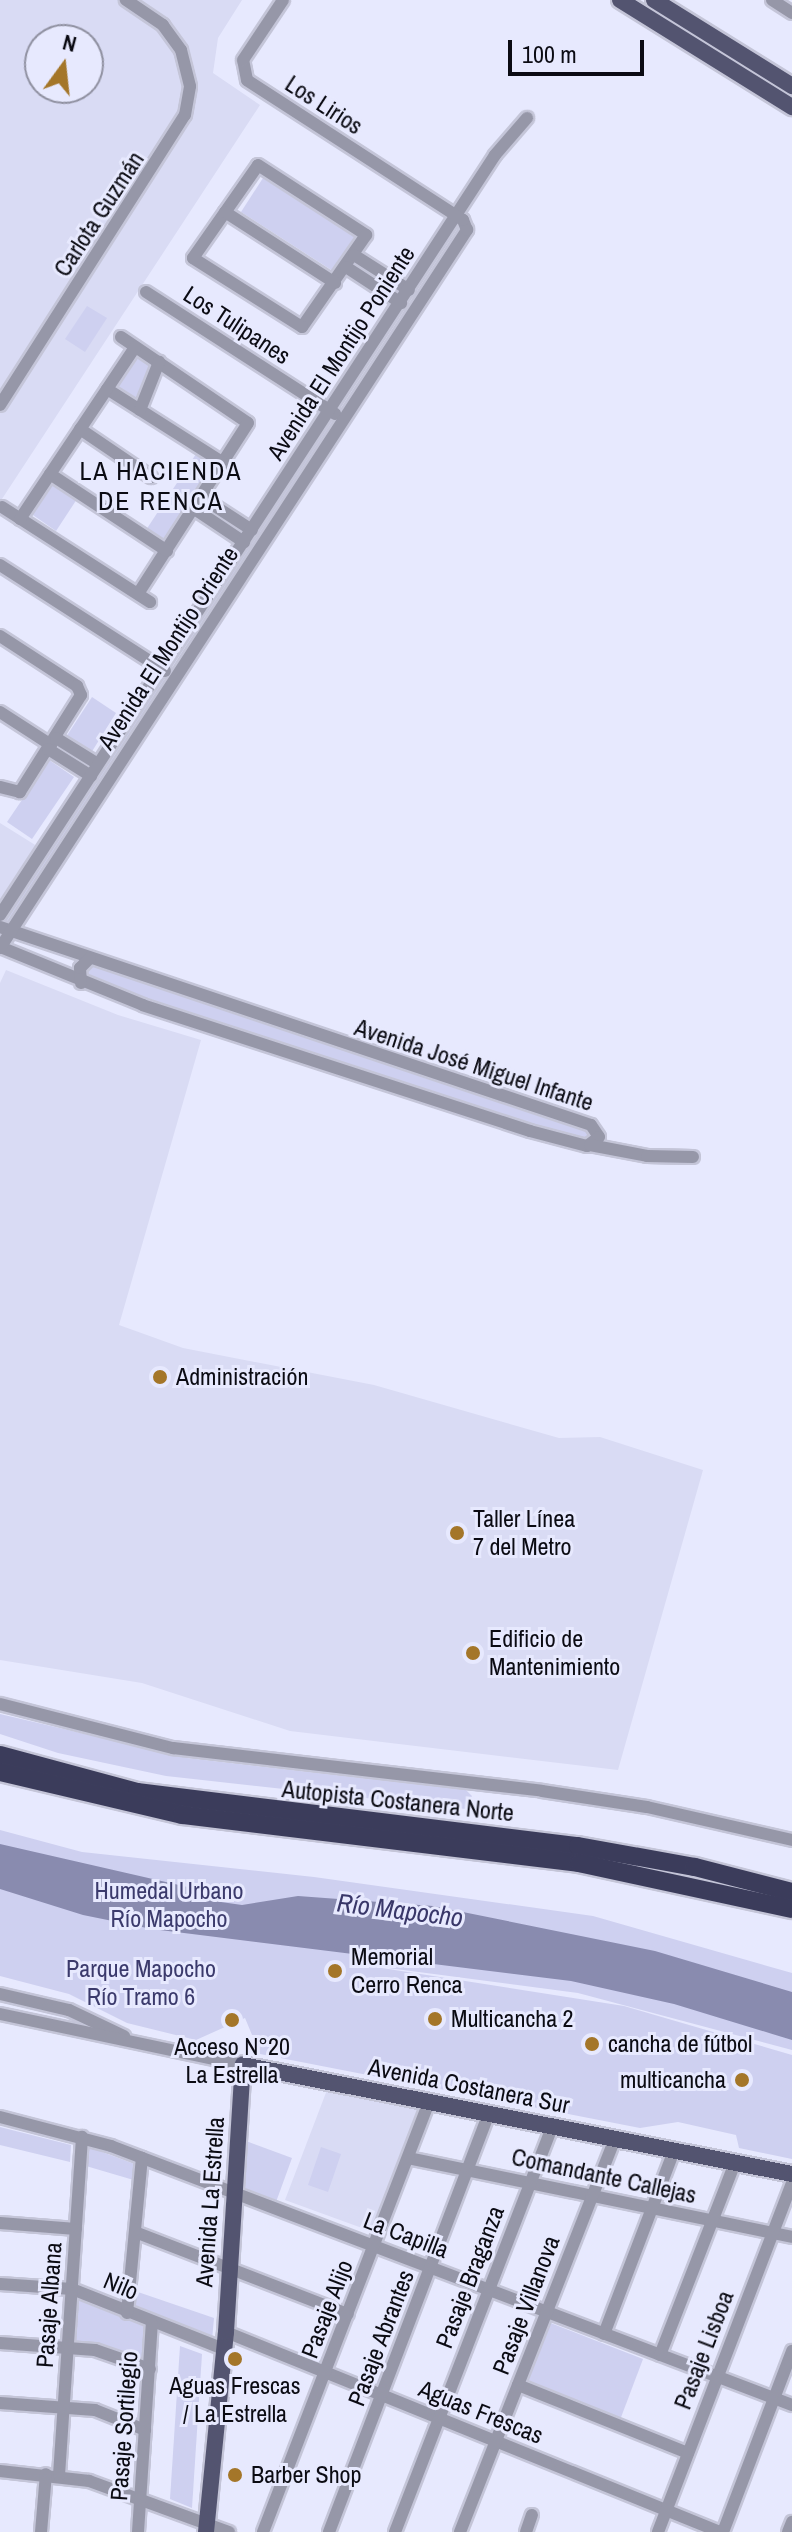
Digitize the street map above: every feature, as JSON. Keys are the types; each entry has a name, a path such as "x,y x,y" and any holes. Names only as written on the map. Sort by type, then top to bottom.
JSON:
{"highway":[{"name":"Autopista Costanera Norte","path":"0,1755 137,1792 578,1846 695,1867 792,1892"},
{"name":"Autopista Costanera Norte","path":"0,1772 158,1811 579,1863 792,1909"}],"main road":[{"path":"654,0 790,96"},
{"path":"627,2 790,96"},
{"name":"Avenida Costanera Sur","path":"243,2065 792,2174"},
{"name":"Avenida La Estrella","path":"215,2529 243,2065"}],"street":[{"name":"Carlota Guzmán","path":"0,405 178,133 190,86 185,59 172,36 126,0"},
{"name":"Los Lirios","path":"283,0 243,60 247,80 455,217"},
{"path":"772,0 792,13"},
{"name":"Avenida El Montijo Poniente","path":"0,915 495,155 527,118"},
{"path":"258,165 366,235 354,255 309,324 302,327 193,258 258,165"},
{"path":"225,212 335,283"},
{"name":"Avenida El Montijo Oriente","path":"0,948 5,929 175,677 466,232 467,224 455,217"},
{"path":"354,255 409,290"},
{"path":"346,267 401,303"},
{"name":"Los Tulipanes","path":"146,292 344,420"},
{"path":"121,337 248,423 200,504 138,594"},
{"path":"20,519 135,347"},
{"path":"140,410 159,362"},
{"path":"107,389 225,464"},
{"path":"80,429 151,477"},
{"path":"50,474 167,551"},
{"path":"200,504 252,530"},
{"path":"200,504 244,542"},
{"path":"2,507 150,602"},
{"path":"0,565 175,677"},
{"path":"0,636 79,687 81,697 20,792 0,787"},
{"path":"0,712 52,744 91,776"},
{"path":"52,744 98,764"},
{"name":"Avenida José Miguel Infante","path":"0,948 81,983 502,1122 590,1145 600,1135 591,1125 5,929"},
{"path":"81,983 80,968 90,958"},
{"path":"590,1145 647,1156 693,1157"},
{"path":"0,1704 173,1748 558,1793 792,1840"},
{"name":"Avenida Costanera Sur","path":"0,1994 69,2010 137,2043"},
{"name":"Avenida Costanera Sur","path":"0,2014 243,2065"},
{"name":"Pasaje Alijo","path":"263,2532 429,2102"},
{"name":"Pasaje Abrantes","path":"329,2532 489,2114"},
{"name":"La Capilla","path":"0,2117 82,2137 142,2158 792,2405"},
{"name":"Pasaje Braganza","path":"395,2532 552,2127"},
{"name":"Pasaje Albana","path":"41,2532 64,2407 82,2137"},
{"name":"Pasaje Villanova","path":"460,2532 615,2139"},
{"path":"604,2334 674,2151"},
{"path":"127,2313 142,2158"},
{"name":"Comandante Callejas","path":"408,2158 792,2237"},
{"path":"660,2355 735,2163"},
{"name":"Pasaje Lisboa","path":"658,2532 792,2183"},
{"path":"0,2223 76,2229"},
{"path":"135,2232 348,2314"},
{"name":"Nilo","path":"0,2284 72,2289 152,2323 224,2341"},
{"name":"Pasaje Sortilegio","path":"138,2532 152,2323"},
{"name":"Aguas Frescas","path":"224,2341 326,2373 721,2532"},
{"path":"0,2343 106,2352 150,2369"},
{"path":"721,2532 792,2351"},
{"path":"518,2385 688,2453"},
{"path":"0,2403 95,2410 145,2430"},
{"path":"0,2471 53,2475 141,2499 215,2529"},
{"path":"526,2532 532,2515"},
{"path":"788,2532 792,2522"}],"shaded area":[{"path":"0,0 242,0 218,38 213,73 260,105 0,502"},
{"path":"0,823 40,848 0,909"},
{"path":"6,970 118,1015 201,1040 119,1325 183,1348 374,1385 559,1438 600,1437 703,1470 618,1770 290,1731 142,1683 0,1660 0,983"},
{"path":"327,2090 421,2107 373,2232 285,2200"}],"green space":[{"path":"263,178 355,237 333,271 241,212"},
{"path":"87,306 107,318 85,352 65,339"},
{"path":"136,352 155,365 139,404 113,388"},
{"path":"329,422 335,422 172,667 173,658"},
{"path":"196,454 217,467 168,544 146,530"},
{"path":"51,482 77,499 56,531 30,513"},
{"path":"162,677 167,683 6,923 3,918"},
{"path":"92,697 116,713 91,753 66,737"},
{"path":"49,760 74,777 32,839 7,822"},
{"path":"90,964 590,1130 593,1139 537,1129 89,980 83,968"},
{"path":"0,1714 187,1758 466,1790 472,1796 466,1809 166,1776 58,1753 0,1734"},
{"name":"Parque Mapocho Río Tramo 6","path":"0,1830 82,1852 314,1877 593,1916 792,1973 792,2050 578,1993 350,1963 624,2006 792,2055 792,2159 739,2148 736,2135 678,2122 640,2128 260,2054 245,2018 196,2040 127,2023 69,1994 0,1976"},
{"path":"0,2127 71,2145 70,2162 0,2145"},
{"path":"246,2141 292,2158 276,2202 240,2189"},
{"path":"89,2147 137,2165 137,2181 86,2166"},
{"path":"321,2147 341,2154 328,2192 308,2185"},
{"path":"135,2291 214,2318 212,2340 133,2309"},
{"path":"72,2293 149,2326 146,2362 68,2344"},
{"path":"548,2322 643,2359 620,2420 523,2382"},
{"path":"180,2346 202,2354 192,2508 170,2499"}],"water":[{"name":"Humedal Urbano Río Mapocho","path":"0,1844 192,1888 221,1902 242,1905 298,1896 433,1906 655,1951 792,1992 792,2040 674,2004 571,1981 152,1929 83,1915 0,1889"}],"place":[{"name":"Administración","path":"160,1377"},
{"name":"Taller Línea 7 del Metro","path":"457,1533"},
{"name":"Edificio de Mantenimiento","path":"473,1653"},
{"name":"Memorial Cerro Renca","path":"335,1971"},
{"name":"Multicancha 2","path":"435,2019"},
{"name":"Acceso N°20 La Estrella","path":"232,2020"},
{"name":"cancha de fútbol","path":"592,2044"},
{"name":"multicancha","path":"742,2080"},
{"name":"Aguas Frescas / La Estrella","path":"235,2359"},
{"name":"Barber Shop","path":"235,2475"}],"district":[{"name":"LA HACIENDA DE RENCA","path":"161,486"}],"water label":[{"name":"Río Mapocho","path":"400,1910"}]}
